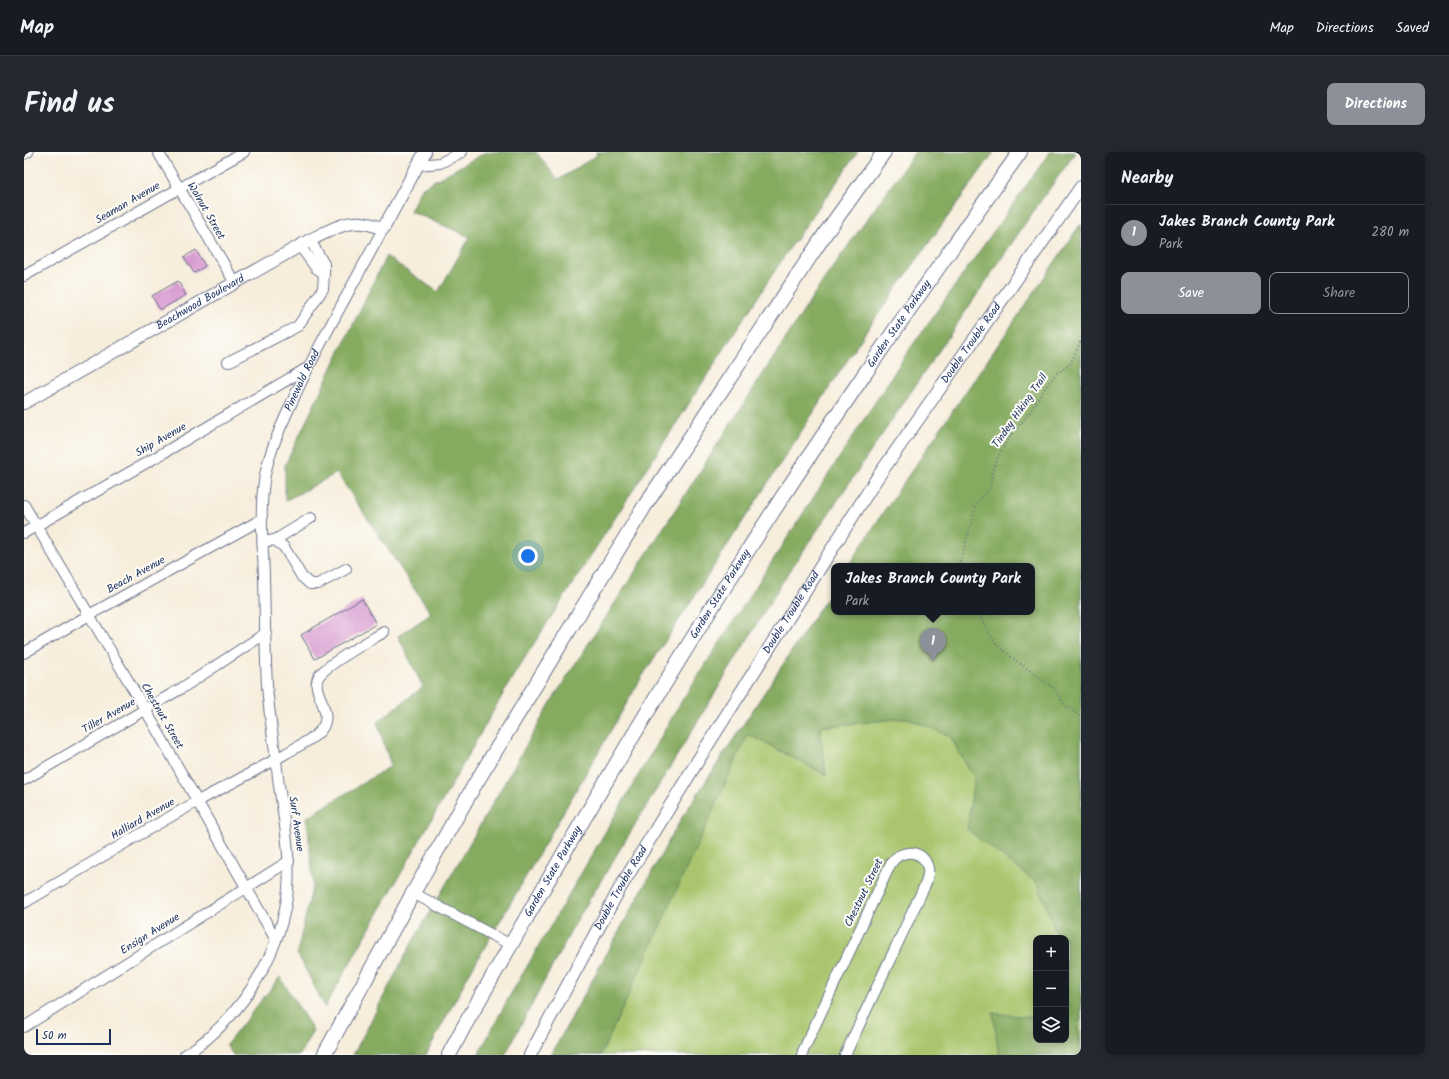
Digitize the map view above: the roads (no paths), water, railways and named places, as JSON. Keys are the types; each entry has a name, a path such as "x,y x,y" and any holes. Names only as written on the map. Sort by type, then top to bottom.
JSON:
{"highway":[{"path":"324,1055 474,786 644,506 825,234 884,152"},
{"name":"Garden State Parkway","path":"449,1055 621,754 709,611 881,349 1020,152"}],"main road":[{"name":"Pinewald Road","path":"383,229 425,152"},
{"name":"Double Trouble Road","path":"530,1055 620,888 709,742 877,478 1081,187"},
{"name":"Beachwood Boulevard","path":"24,403 234,283 336,227 355,222 374,225 383,229"}],"street":[{"path":"24,154 28,152"},
{"name":"Walnut Street","path":"158,152 234,283"},
{"name":"Seaman Avenue","path":"24,276 244,152"},
{"path":"418,165 440,163 462,152"},
{"name":"Pinewald Road","path":"266,633 262,519 265,476 269,458 281,426 309,367 383,229"},
{"path":"228,362 298,326 323,289 324,273 316,268 305,243"},
{"name":"Ship Avenue","path":"24,533 309,367"},
{"name":"Chestnut Street","path":"24,505 145,709 276,940"},
{"path":"262,542 276,540 311,518"},
{"name":"Beach Avenue","path":"24,653 89,615 262,519"},
{"path":"276,540 284,547 302,578 310,584 318,584 346,569"},
{"name":"Halliard Avenue","path":"24,903 198,801 276,759 316,735 326,721 325,709 318,686 318,677 326,668 384,632"},
{"name":"Tiller Avenue","path":"24,780 182,688 266,633"},
{"name":"Surf Avenue","path":"186,1055 223,1025 238,1008 254,985 276,940 288,890 289,851 276,759 268,686 266,633"},
{"name":"Chestnut Street","path":"802,1055 891,863 895,857 902,853 910,852 919,855 925,861 928,868 926,883 845,1055"},
{"name":"Ensign Avenue","path":"24,1027 289,861"},
{"path":"413,893 511,945"}],"place":[{"name":"Jakes Branch County Park","path":"933,661"}]}
